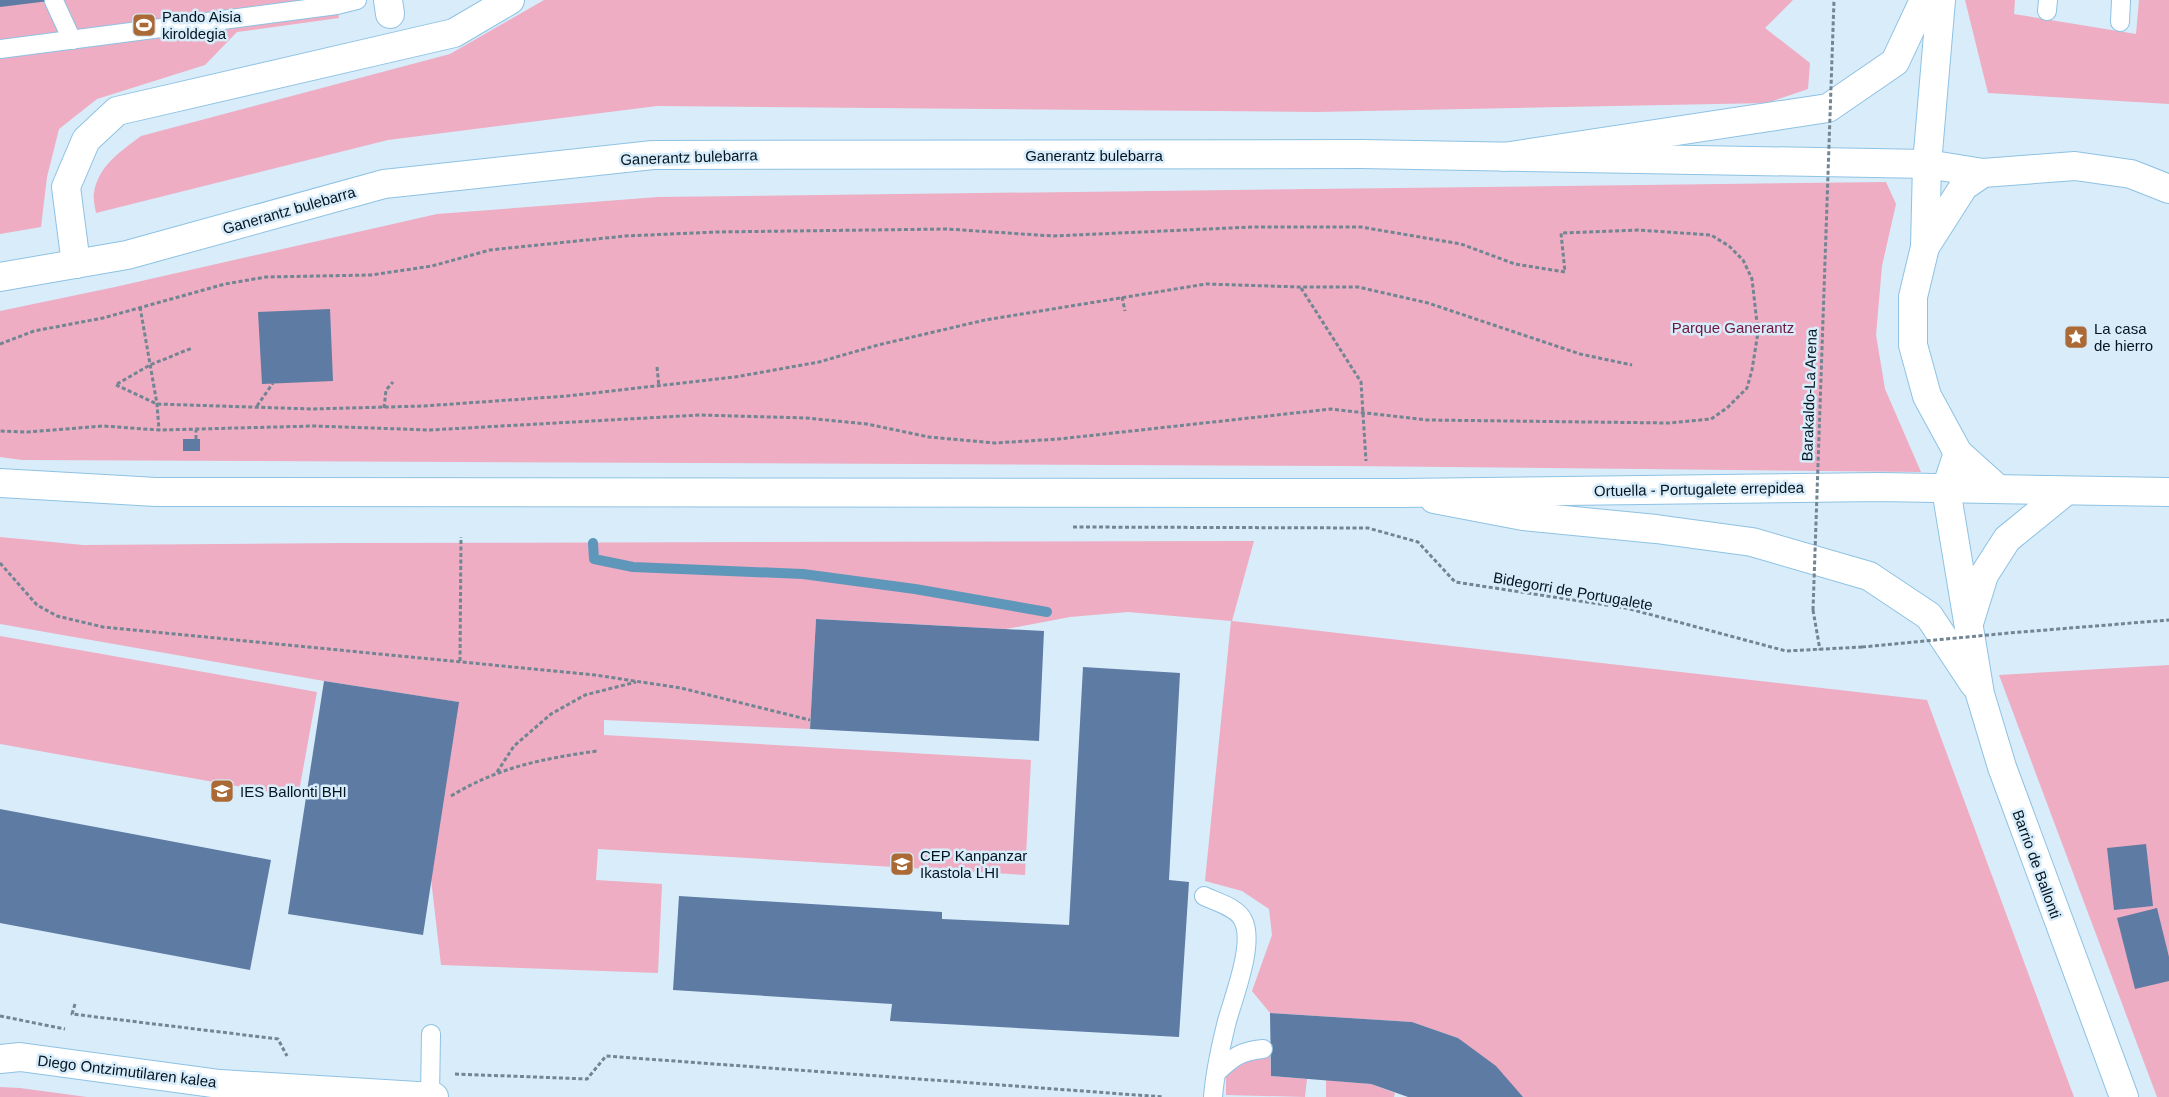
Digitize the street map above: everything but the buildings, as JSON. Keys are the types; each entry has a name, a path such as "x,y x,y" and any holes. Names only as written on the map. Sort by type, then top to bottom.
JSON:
{"street":[{"path":"76,264 66,187 86,140 117,111 454,33 510,0"},
{"path":"1504,157 1828,108 1894,62 1924,0"},
{"path":"1941,0 1927,164 1925,247 1913,297 1913,345 1927,396 1958,453 1998,489"},
{"name":"Ganerantz bulebarra","path":"0,277 127,255 384,184 652,155 1361,154 1504,157"},
{"path":"1504,157 1927,164 1983,174 2075,166 2131,174 2169,189"},
{"path":"1925,247 1964,186 1983,174"},
{"path":"1946,489 1958,453"},
{"path":"2158,492 2169,475"},
{"path":"0,483 156,492 1400,493 1523,516 1656,529 1752,542 1869,576 1929,616 1980,694"},
{"name":"Ortuella - Portugalete errepidea","path":"1400,493 1869,487 2158,492"},
{"name":"Barrio de Ballonti","path":"1946,489 1980,694 2005,776 2124,1097"},
{"path":"1968,626 1984,575 2007,539 2066,491"},
{"name":"Diego Ontzimutilaren kalea","path":"0,1058 20,1057 220,1084 431,1089"}],"lane":[{"path":"0,49 338,6 357,0"},
{"path":"2120,22 2121,0"},
{"path":"54,1 72,40"},
{"path":"1204,896 1234,910 1242,918 1247,939 1240,981 1227,1022 1213,1097"},
{"path":"431,1034 431,1089"},
{"path":"1217,1072 1232,1058 1247,1051 1263,1049"}],"path":[{"name":"Barakaldo-La Arena","path":"1820,650 1813,610 1834,0"},
{"path":"0,344 34,331 103,318 224,284 266,277 371,275 432,266 490,250 625,236 716,232 946,229 1053,236 1252,227 1361,227 1461,244 1515,264 1565,272 1561,233 1638,230 1711,235 1729,246 1743,260 1752,279 1758,332 1747,388 1727,408 1711,419 1669,423 1427,420 1331,409 1059,439 995,443 929,437 867,424 806,418 700,415 430,430 314,426 159,430 103,426 28,432 0,431"},
{"path":"192,348 150,365 116,385 157,404 256,407 384,408 567,396 659,387 819,362 878,344 985,320 1206,284 1300,288 1358,287 1428,302 1580,354 1632,365"},
{"path":"1300,288 1361,382 1369,492"},
{"path":"1122,297 1125,311"},
{"path":"140,307 157,404 159,430"},
{"path":"657,367 659,387"},
{"path":"384,408 386,390 392,382"},
{"path":"256,407 273,383"},
{"path":"196,429 196,439"},
{"name":"Bidegorri de Portugalete","path":"1368,528 1418,542 1455,582 1626,608 1786,651 1820,650"},
{"path":"460,537 460,661"},
{"path":"0,563 37,605 57,616 103,627 594,675 690,690 810,720"},
{"path":"1820,650 2009,632 2169,620"},
{"path":"497,772 514,746 551,714 585,695 639,682"},
{"path":"451,796 497,772 570,755 597,751"},
{"path":"75,1004 72,1014 278,1039 289,1061"},
{"path":"0,1016 68,1030"},
{"path":"431,1089 588,1079 606,1056 1164,1097"}],"green space":[{"path":"0,0 337,0 339,18 237,32 205,65 97,99 59,129 47,177 41,227 0,234"},
{"path":"544,0 1793,0 1765,28 1810,63 1808,89 1767,103 1316,112 657,106 388,140 96,213 94,193 100,175 111,160 141,136 450,54"},
{"path":"1965,0 2015,0 2014,14 2136,34 2139,0 2169,0 2169,104 1988,93"},
{"name":"Parque Ganerantz","path":"1886,182 1896,204 1882,266 1876,335 1885,389 1921,472 1347,466 22,460 0,457 0,311 437,214 658,197"},
{"path":"0,537 83,545 1254,541 1232,621 1927,700 2074,1097 1523,1097 1458,1038 1412,1022 1270,1013 1252,991 1272,935 1269,909 1242,891 1205,881 1231,621 1128,612 1070,617 1006,629 816,619 810,729 604,720 604,735 1031,760 1025,875 598,849 596,880 662,884 658,973 441,965 431,879 458,702 324,681 0,624"},
{"path":"0,636 317,692 298,797 0,744"},
{"path":"2169,665 2169,1097 2157,1097 1999,675"},
{"path":"1270,1051 1271,1076 1307,1079 1305,1097 1226,1095 1226,1074 1241,1062"},
{"path":"1326,1080 1371,1084 1395,1093 1394,1097 1326,1097"},
{"path":"0,1087 20,1088 87,1097 0,1097"}],"waterway":[{"path":"593,543 594,559 633,567 803,574 915,589 1047,612"}],"place":[{"name":"Pando Aisia kiroldegia","path":"144,25"},
{"name":"La casa de hierro","path":"2076,337"},
{"name":"IES Ballonti BHI","path":"222,791"},
{"name":"CEP Kanpanzar Ikastola LHI","path":"902,864"}]}
